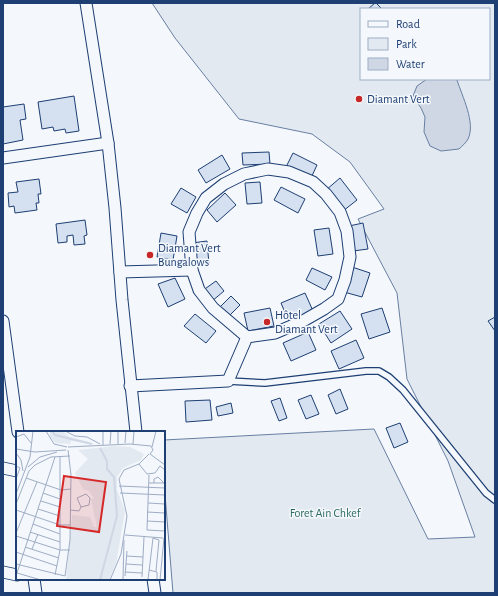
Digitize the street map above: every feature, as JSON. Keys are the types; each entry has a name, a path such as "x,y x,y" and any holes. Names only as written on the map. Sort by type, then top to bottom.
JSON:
{"street":[{"path":"86,3 108,143 130,386 136,431"},
{"path":"3,158 108,143"},
{"path":"268,169 289,172 313,182 326,194 340,212 347,231 350,257 345,280 338,299 303,321 275,332 247,337 213,308 199,290 192,270 189,232 197,213 206,198 224,184 244,174 268,169"},
{"path":"120,272 192,270"},
{"path":"3,321 6,369 18,431"},
{"path":"130,386 228,381 247,337"},
{"path":"3,468 16,471"},
{"path":"3,572 16,575"},
{"path":"34,580 36,593"},
{"path":"153,580 155,593"}],"lane":[{"path":"228,381 265,383 366,371 380,371 389,376 403,390 486,493 495,500"}],"green space":[{"name":"Foret Ain Chkef","path":"152,3 495,3 495,593 173,593 165,494 165,440 374,429 428,539 475,537 448,461 407,379 397,293 358,219 384,209 350,162 312,134 239,119 175,38"}],"water":[{"path":"426,80 457,80 467,110 470,125 468,139 459,149 441,151 430,146 424,132 425,117 413,96 417,86"}],"building":[{"path":"376,3 381,8 369,8"},
{"path":"74,96 79,131 66,133 65,129 54,131 53,127 42,129 38,102"},
{"path":"24,104 26,119 20,120 23,140 3,144 3,107"},
{"path":"269,152 270,164 243,165 242,153"},
{"path":"293,153 317,165 311,178 286,167"},
{"path":"222,155 230,169 206,183 198,170"},
{"path":"340,178 357,200 343,211 326,190"},
{"path":"39,179 41,194 38,194 39,203 36,203 37,210 15,213 14,206 9,207 8,193 18,192 16,182"},
{"path":"260,182 262,203 247,204 245,183"},
{"path":"281,187 305,199 298,213 274,200"},
{"path":"181,188 196,197 187,213 171,204"},
{"path":"225,193 236,205 217,222 207,210"},
{"path":"85,220 87,235 84,236 85,244 74,245 73,235 67,236 67,242 58,243 56,224"},
{"path":"363,223 368,249 353,251 349,226"},
{"path":"329,228 333,254 318,256 314,230"},
{"path":"161,233 177,236 173,260 157,257"},
{"path":"207,241 209,264 193,265 192,243"},
{"path":"352,267 370,273 362,297 344,292"},
{"path":"312,268 332,277 325,290 306,280"},
{"path":"175,278 185,299 168,307 158,284"},
{"path":"216,281 224,291 211,302 202,291"},
{"path":"305,293 313,311 289,322 281,303"},
{"path":"231,296 240,305 228,317 219,308"},
{"path":"270,308 274,326 248,331 244,313"},
{"path":"382,308 390,332 369,339 361,314"},
{"path":"340,311 352,329 331,343 319,324"},
{"path":"195,314 216,331 206,343 184,326"},
{"path":"495,317 495,331 488,321"},
{"path":"308,332 316,350 291,361 283,343"},
{"path":"356,340 364,358 339,369 331,351"},
{"path":"340,389 348,409 336,414 328,395"},
{"path":"311,395 319,414 306,419 298,400"},
{"path":"280,398 287,418 279,421 271,401"},
{"path":"210,400 212,420 186,422 185,401"},
{"path":"231,403 233,413 218,416 216,407"},
{"path":"400,423 408,442 394,448 386,428"}],"place":[{"name":"Diamant Vert","path":"359,99"},
{"name":"Diamant Vert Bungalows","path":"150,255"},
{"name":"Hôtel Diamant Vert","path":"267,322"}]}
